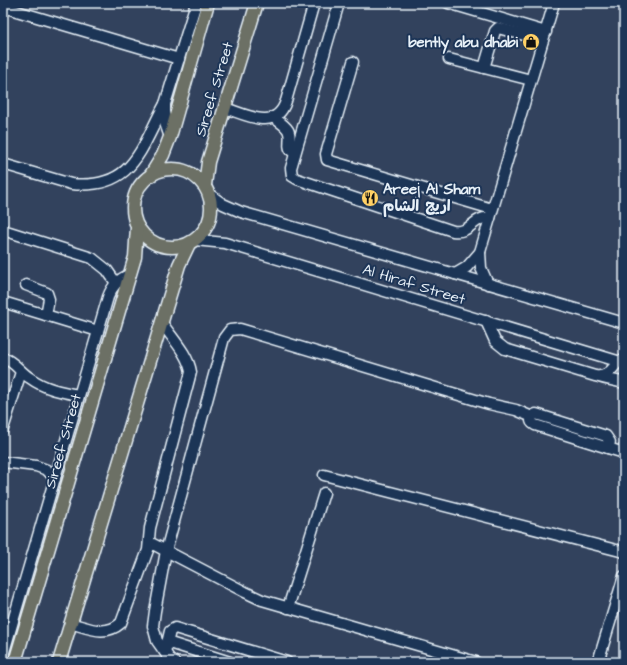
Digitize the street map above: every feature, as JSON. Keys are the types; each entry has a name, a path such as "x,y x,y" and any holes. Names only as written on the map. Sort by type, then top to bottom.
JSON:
{"main road":[{"name":"Sireef Street","path":"152,173 163,156 170,137 208,3"},
{"name":"Sireef Street","path":"207,190 208,162 257,3"},
{"path":"59,662 179,265 192,242 204,231 210,219 211,206 207,190 191,174 176,169 165,169 152,173 136,190 132,203 133,215 137,227 145,237 154,243 166,247 178,247 192,242"},
{"name":"Sireef Street","path":"14,662 135,257 137,227"}],"street":[{"path":"3,164 71,184 105,182 125,172 140,154 165,104 196,3"},
{"path":"225,108 258,119 268,119 274,117 282,110 314,3"},
{"path":"339,3 291,168 291,173 294,178 453,231 465,230 479,219 491,214"},
{"path":"448,3 544,36"},
{"path":"488,284 481,268 480,252 554,3"},
{"path":"3,7 179,59"},
{"path":"484,68 495,31 498,28 544,36"},
{"path":"449,59 531,80"},
{"path":"353,62 326,154 327,160 491,214"},
{"path":"165,104 165,123 170,137"},
{"path":"274,117 288,130 290,135 289,147 291,151 295,153"},
{"name":"Al Hiraf Street","path":"207,190 223,204 241,212 624,323"},
{"path":"3,230 92,258 107,270 116,283"},
{"name":"Al Hiraf Street","path":"192,242 225,243 486,321 619,364"},
{"path":"455,274 467,267 480,252"},
{"path":"3,655 110,292 116,283 129,275"},
{"path":"26,285 47,293 49,299 46,315"},
{"path":"3,302 98,331"},
{"path":"486,321 494,341 501,347 610,381 620,382 619,364"},
{"path":"70,623 106,631 121,623 146,554 150,528 192,372 186,358 162,323"},
{"path":"230,662 166,647 158,641 155,634 153,618 166,551 224,338 227,332 233,329 240,329 489,404 516,410 532,417 531,422 535,425 624,453"},
{"path":"3,358 10,360 31,380 50,389 79,396"},
{"path":"599,377 607,374 619,364"},
{"path":"3,429 21,372"},
{"path":"3,462 36,466 47,470 55,479"},
{"path":"324,475 624,552"},
{"path":"288,608 324,493"},
{"path":"149,542 262,600 476,662"},
{"path":"598,662 624,576"},
{"path":"174,662 166,647 170,630 173,628 284,662"}],"shaded area":[{"path":"3,3 624,3 624,662 3,662"}],"place":[{"name":"bently abu dhabi","path":"531,42"},
{"name":"Areej Al Sham اريج الشام","path":"370,198"}]}
